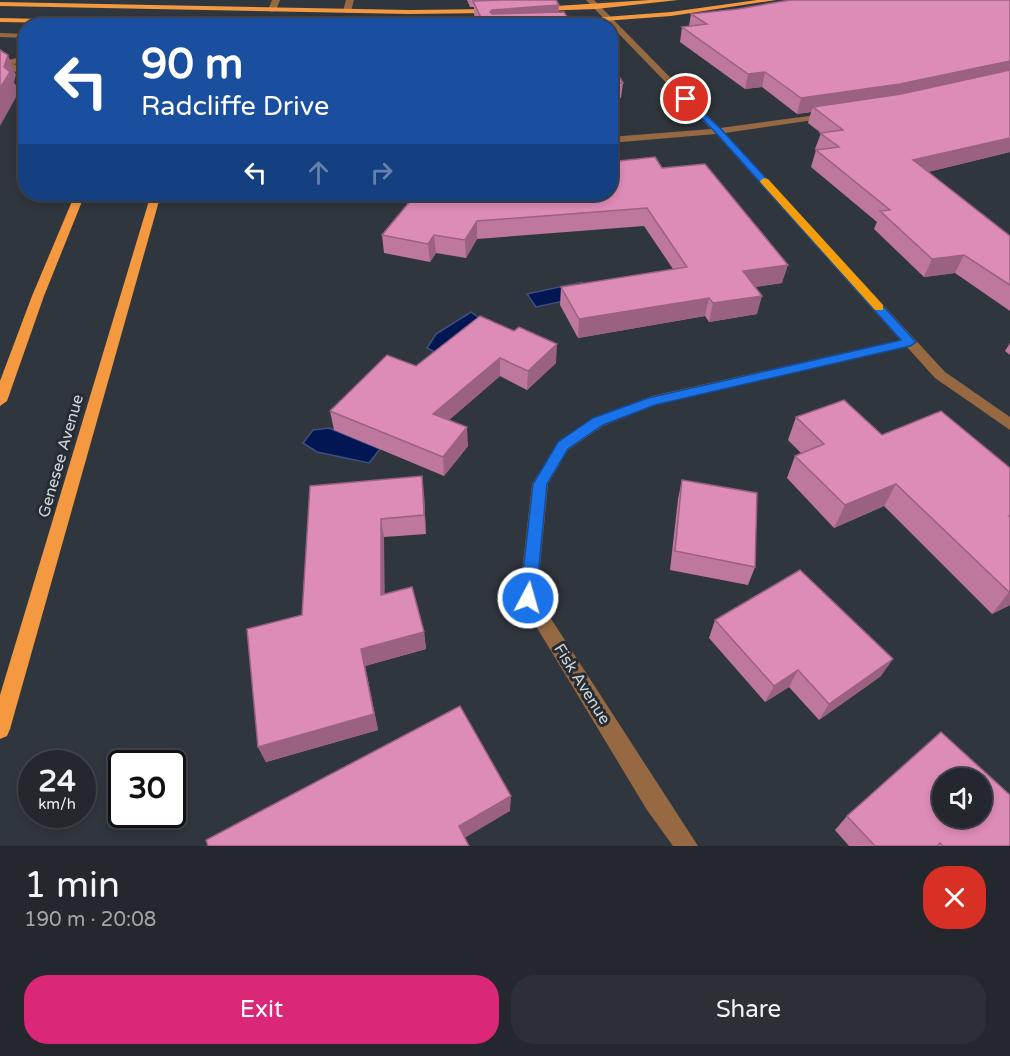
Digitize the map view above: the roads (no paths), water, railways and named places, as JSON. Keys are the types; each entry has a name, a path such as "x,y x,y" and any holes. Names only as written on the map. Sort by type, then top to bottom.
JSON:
{"main road":[{"path":"536,9 596,7 674,0"},
{"path":"618,18 671,14 772,0"},
{"path":"3,3 208,4 272,10 503,10"},
{"path":"153,18 160,4"},
{"path":"0,20 18,21"},
{"path":"0,400 38,296 77,201"},
{"name":"Genesee Avenue","path":"0,729 154,201"}],"street":[{"path":"272,10 276,0"},
{"path":"347,11 350,0"},
{"path":"590,0 606,18"},
{"path":"618,30 718,131 940,375 1010,425"},
{"path":"0,35 18,36"},
{"path":"3,61 18,59"},
{"path":"3,61 18,70"},
{"path":"618,139 718,131 838,114"},
{"name":"Fisk Avenue","path":"687,846 655,802 528,598 540,484 563,446 598,422 652,401 910,342"}]}
